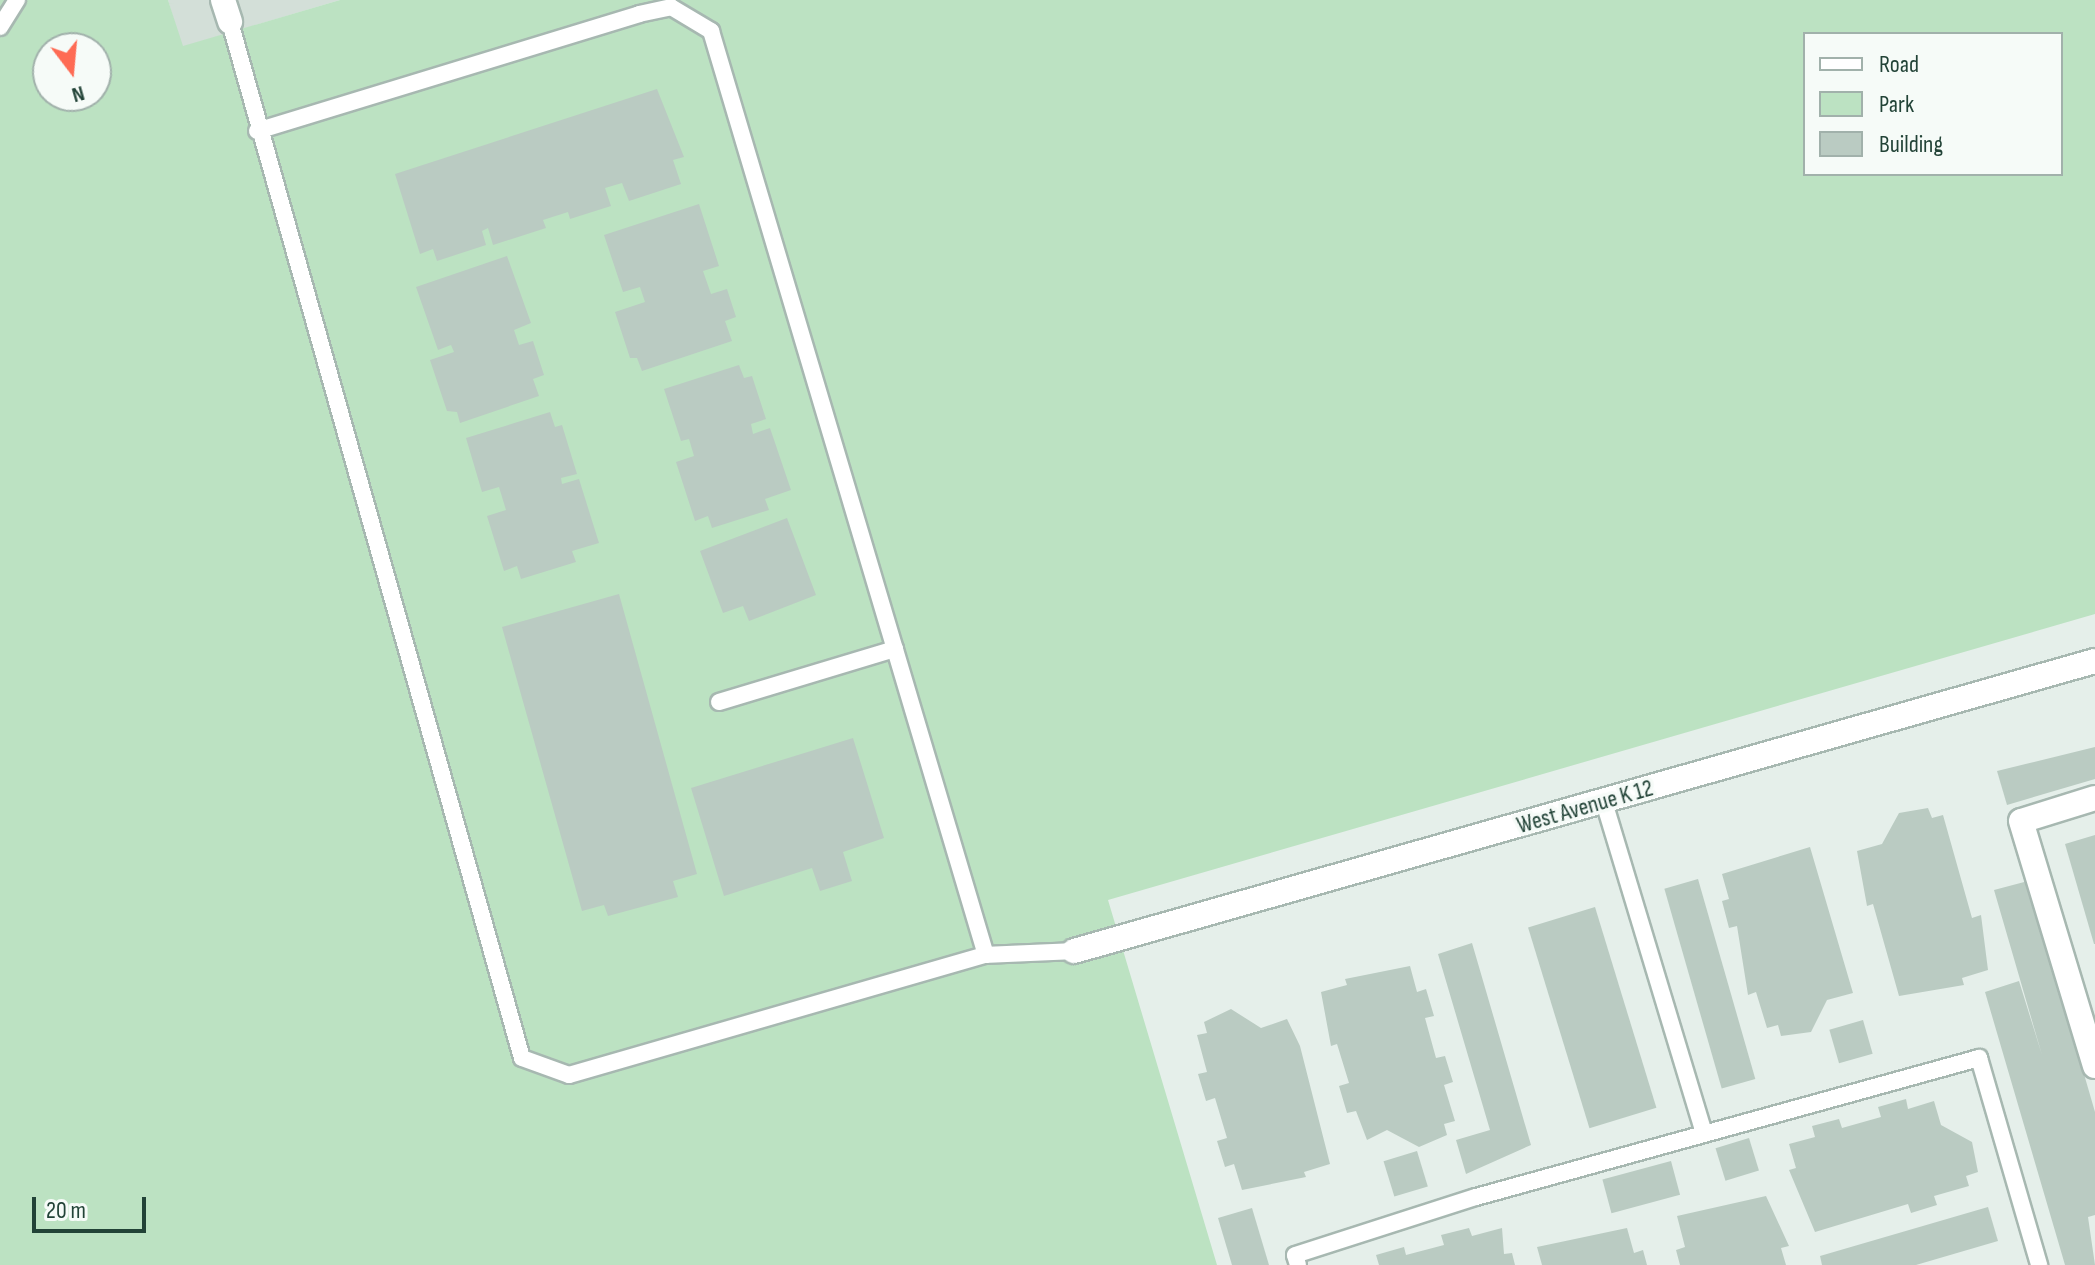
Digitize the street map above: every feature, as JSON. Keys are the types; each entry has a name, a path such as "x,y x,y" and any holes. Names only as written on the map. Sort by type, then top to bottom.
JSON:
{"street":[{"name":"West Avenue K 12","path":"1074,951 2095,661"},
{"path":"2095,798 2021,821 2095,1066"}],"lane":[{"path":"0,27 17,0"},
{"path":"257,131 639,14 671,7 711,31 986,955"},
{"path":"226,11 257,131 522,1058 569,1075 986,955 1074,951"},
{"path":"719,702 895,649"},
{"path":"1604,802 1704,1133"},
{"path":"1298,1265 1295,1255 1704,1133 1979,1058 2039,1265"}],"shaded area":[{"path":"168,0 340,0 182,47"}],"green space":[{"path":"0,0 168,0 183,46 340,0 2095,0 2095,614 1108,900 1217,1265 0,1265"}],"building":[{"path":"657,89 684,157 673,160 681,184 629,201 622,183 605,188 611,206 570,219 568,212 543,220 546,228 493,245 488,228 482,231 486,245 437,261 433,249 420,254 395,174"},
{"path":"699,204 719,266 703,271 711,294 727,289 736,317 725,321 732,341 642,371 637,358 630,358 615,312 645,302 640,287 623,292 604,235"},
{"path":"507,256 531,323 514,330 519,345 533,341 544,375 533,379 539,396 460,423 457,412 447,411 430,360 454,352 451,345 438,350 416,287"},
{"path":"739,365 744,378 752,376 766,419 751,424 753,434 770,428 791,490 765,499 769,510 712,528 708,516 695,521 676,462 694,456 689,439 681,441 664,389"},
{"path":"550,412 555,427 562,425 577,474 561,478 562,484 579,479 599,543 572,551 576,562 521,579 517,566 504,571 487,516 506,510 499,487 482,492 466,438"},
{"path":"787,518 816,595 749,621 743,606 723,613 700,551"},
{"path":"619,594 697,874 673,881 678,897 608,916 604,905 582,911 502,627"},
{"path":"853,738 884,838 843,852 852,881 820,891 812,868 724,896 691,788"},
{"path":"2095,747 2095,779 2007,805 1997,771"},
{"path":"1928,808 1932,818 1943,815 1972,918 1981,915 1988,970 1962,978 1964,985 1899,996 1873,904 1867,906 1857,851 1882,844 1899,813"},
{"path":"2095,835 2095,944 2094,944 2065,844"},
{"path":"1810,847 1853,993 1827,1000 1811,1032 1781,1036 1778,1025 1767,1028 1756,992 1748,995 1737,926 1729,928 1722,901 1729,899 1722,874"},
{"path":"1698,879 1755,1079 1722,1089 1664,889"},
{"path":"2028,881 2095,1112 2095,1215 2088,1217 2095,1265 2065,1265 1985,992 2019,981 2042,1055 1994,890"},
{"path":"1595,907 1656,1108 1589,1128 1528,927"},
{"path":"1472,943 1531,1145 1466,1174 1456,1140 1490,1130 1438,954"},
{"path":"1410,966 1417,992 1426,989 1434,1016 1425,1018 1436,1058 1445,1056 1453,1082 1444,1085 1455,1121 1444,1124 1447,1135 1419,1147 1387,1130 1367,1140 1356,1111 1347,1113 1339,1086 1349,1083 1337,1044 1331,1046 1321,992 1347,985 1345,979"},
{"path":"1231,1009 1261,1028 1287,1019 1300,1046 1330,1164 1304,1172 1306,1177 1242,1190 1234,1164 1225,1167 1217,1141 1227,1138 1215,1098 1206,1101 1198,1074 1207,1072 1197,1035 1207,1033 1204,1022"},
{"path":"1863,1020 1873,1054 1839,1063 1829,1030"},
{"path":"1906,1099 1908,1109 1934,1101 1941,1125 1972,1142 1978,1172 1966,1176 1969,1186 1934,1196 1937,1205 1911,1213 1908,1204 1815,1232 1789,1170 1796,1168 1789,1144 1815,1137 1812,1126 1839,1119 1842,1128 1881,1117 1878,1107"},
{"path":"1749,1138 1759,1171 1725,1181 1716,1148"},
{"path":"1417,1151 1428,1186 1394,1197 1384,1161"},
{"path":"1671,1161 1680,1195 1611,1213 1602,1179"},
{"path":"1766,1196 1789,1246 1781,1248 1786,1265 1680,1265 1676,1250 1685,1247 1677,1216"},
{"path":"1988,1207 1998,1241 1916,1265 1822,1265 1820,1256"},
{"path":"1252,1208 1269,1265 1232,1265 1218,1218"},
{"path":"1469,1228 1472,1236 1502,1228 1504,1254 1512,1253 1515,1265 1379,1265 1376,1255 1404,1247 1406,1255 1444,1245 1441,1235"},
{"path":"1627,1228 1634,1253 1643,1250 1647,1265 1542,1265 1537,1247"}]}
